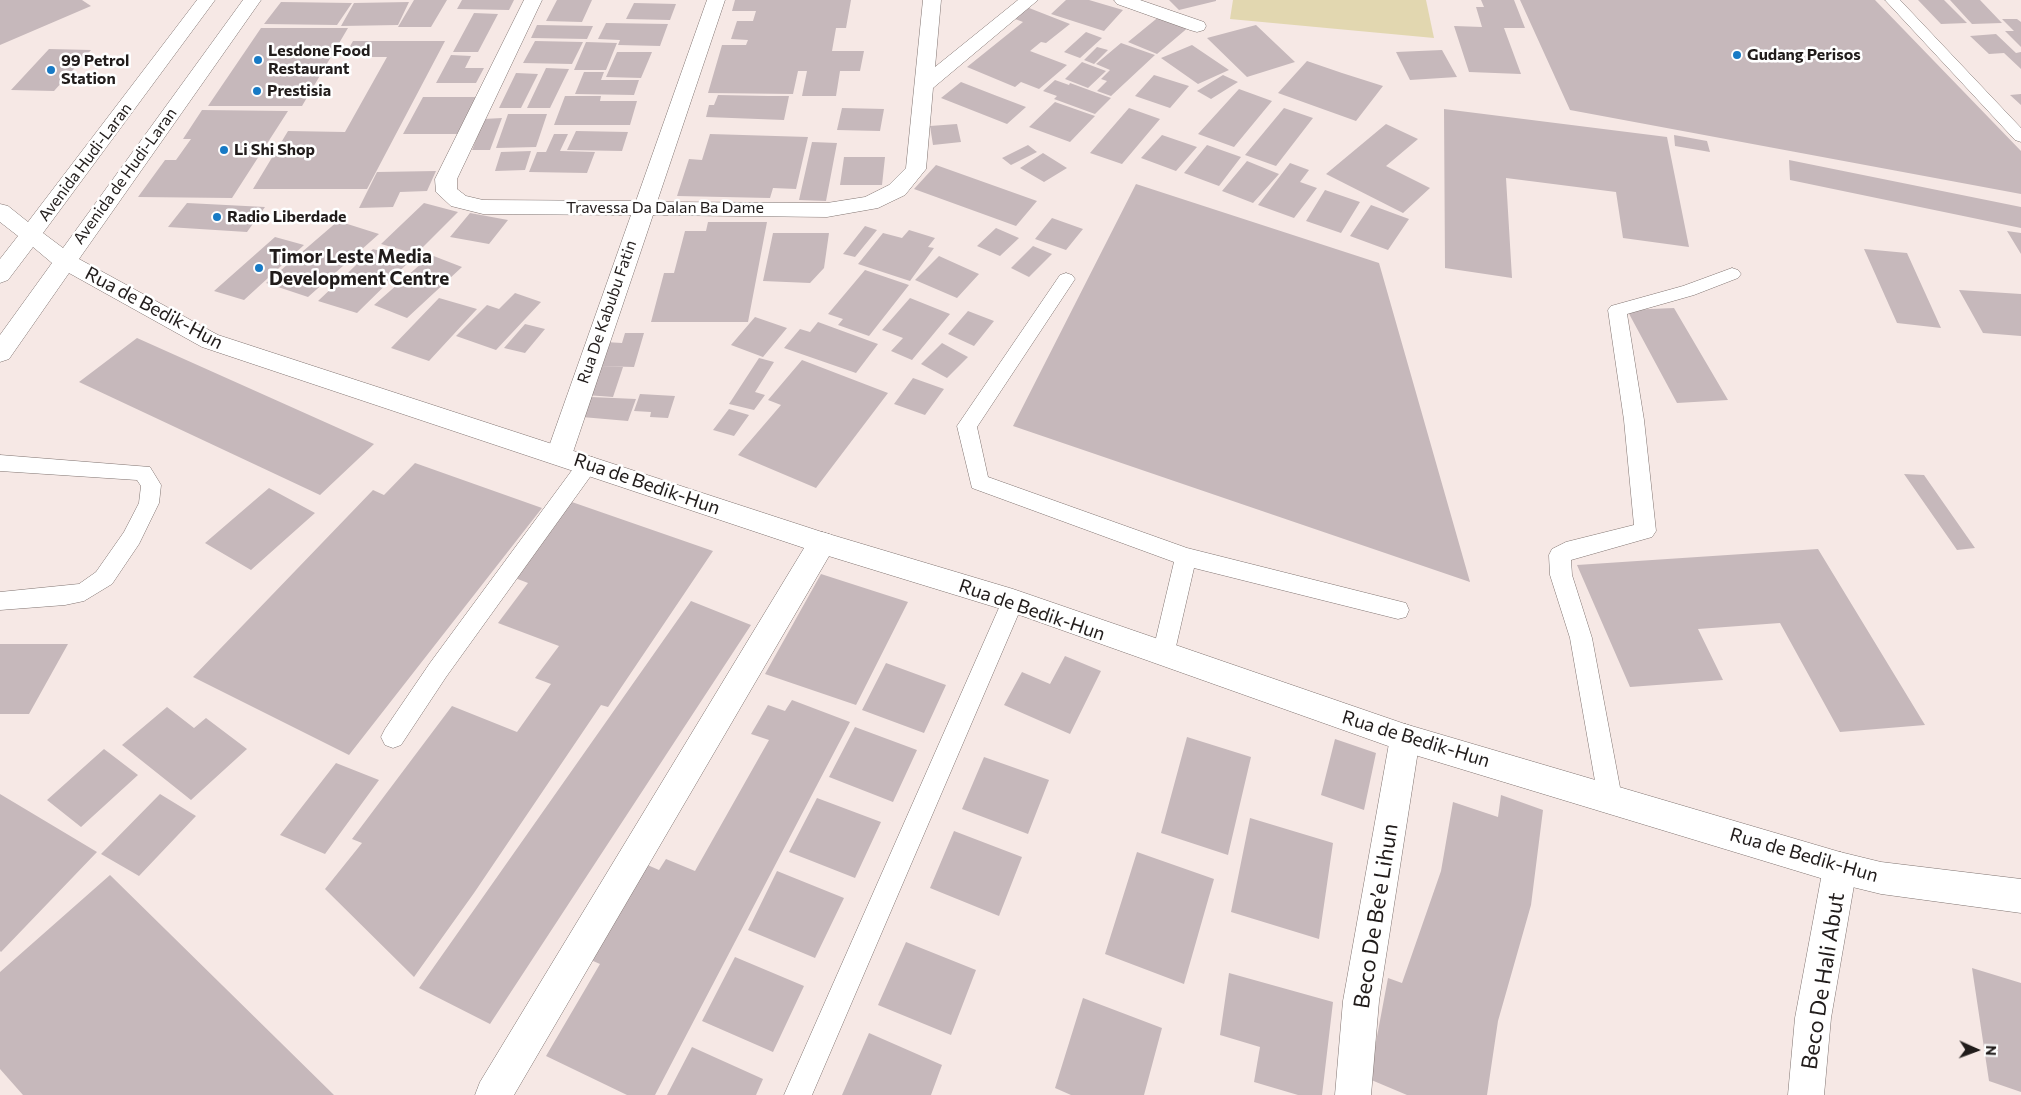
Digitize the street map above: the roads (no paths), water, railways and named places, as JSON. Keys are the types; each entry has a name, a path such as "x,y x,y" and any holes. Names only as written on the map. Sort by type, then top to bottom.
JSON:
{"street":[{"name":"Avenida Hudi-Laran","path":"0,275 206,0"},
{"name":"Avenida de Hudi-Laran","path":"0,353 252,0"},
{"name":"Travessa Da Dalan Ba Dame","path":"533,0 446,179 447,192 459,201 483,208 643,207 827,210 870,203 898,190 916,170 932,0"},
{"name":"Rua De Kabubu Fatin","path":"559,455 716,0"},
{"path":"925,85 1029,0"},
{"path":"1123,0 1198,26"},
{"name":"Rua de Bedik-Hun","path":"0,211 65,261 210,341 588,464 822,543 1013,601 1405,738 1840,868 1881,878 2021,896"},
{"path":"493,1095 822,543"},
{"name":"Beco De Be’e Lihun","path":"1353,1095 1361,1001 1405,738"},
{"name":"Beco De Hali Abut","path":"1806,1095 1813,1018 1840,868"}],"lane":[{"path":"1892,0 2021,137"},
{"path":"1610,798 1581,638 1561,575 1560,555 1574,548 1644,530 1634,420 1617,310 1688,291 1732,274"},
{"path":"1066,279 967,426 979,482 1186,557 1398,610"},
{"path":"0,464 143,473 151,485 149,504 132,538 104,578 84,592 65,596 0,600"},
{"path":"393,737 438,670 588,464"},
{"path":"1163,655 1186,557"},
{"path":"798,1095 1013,601"}],"place":[{"name":"Gudang Perisos","path":"1737,55"},
{"name":"Lesdone Food Restaurant","path":"258,60"},
{"name":"99 Petrol Station","path":"51,70"},
{"name":"Prestisia","path":"257,91"},
{"name":"Li Shi Shop","path":"224,150"},
{"name":"Radio Liberdade","path":"217,217"},
{"name":"Timor Leste Media Development Centre","path":"259,268"}]}
